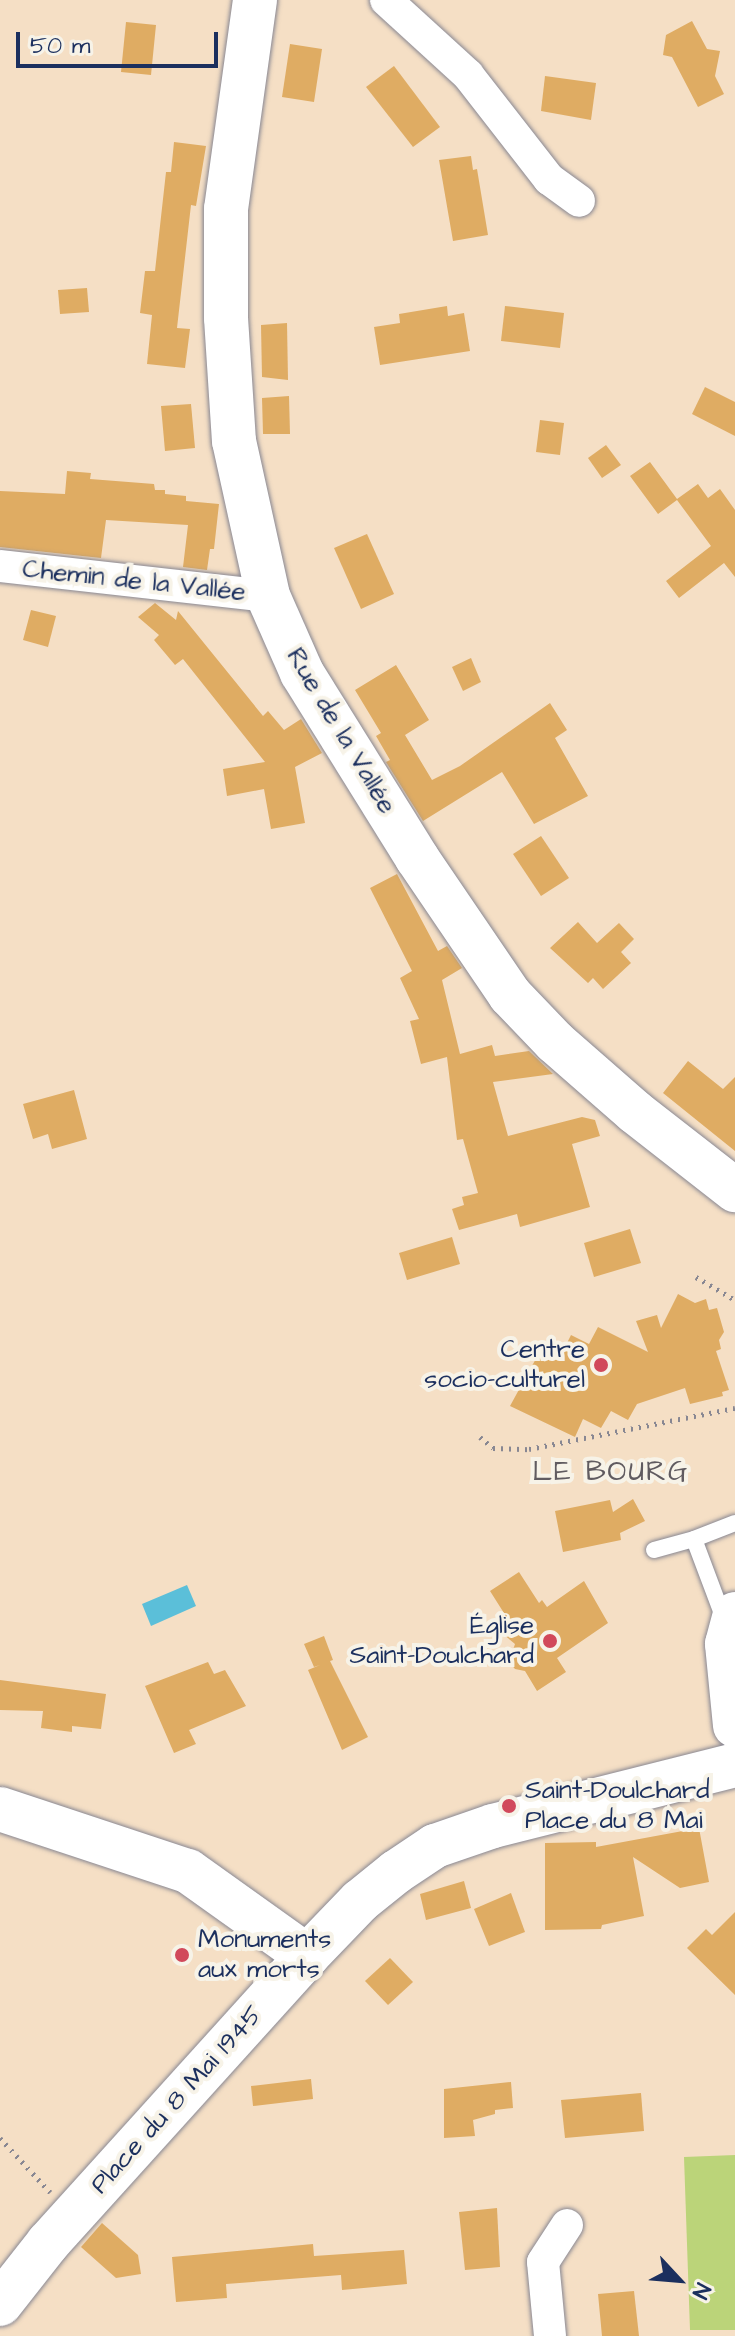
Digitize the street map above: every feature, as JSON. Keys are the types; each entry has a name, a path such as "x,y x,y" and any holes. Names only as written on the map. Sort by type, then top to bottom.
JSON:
{"street":[{"name":"Rue de la Vallée","path":"255,0 226,209 226,318 234,441 268,596 302,673 417,858 510,995 555,1042 635,1112 735,1190"},
{"path":"386,0 468,75 549,179 579,201"},
{"name":"Chemin de la Vallée","path":"0,566 268,596"},
{"name":"Place du 8 Mai 1945","path":"0,2304 74,2215 360,1901 435,1846 734,1749 728,1683 732,1624"},
{"path":"0,1809 188,1871 307,1956"},
{"path":"550,2336 543,2262 567,2225"}],"lane":[{"path":"654,1550 735,1523"},
{"path":"694,1539 732,1624"}],"path":[{"path":"696,1277 735,1300"},
{"path":"480,1437 493,1448 529,1449 735,1408"},
{"path":"0,2138 74,2215"}],"green space":[{"path":"735,2155 735,2330 690,2330 684,2157"}],"water":[{"path":"187,1585 196,1606 151,1626 142,1604"}],"building":[{"path":"692,21 707,49 720,51 715,76 724,94 698,107 672,57 663,55 666,35"},
{"path":"126,22 156,25 151,75 121,72"},
{"path":"290,44 322,49 314,102 282,97"},
{"path":"394,66 440,127 413,147 366,87"},
{"path":"545,76 596,83 591,120 541,111"},
{"path":"174,142 206,146 196,206 191,205 177,328 190,329 185,368 147,364 152,315 140,313 145,271 155,271 166,172 171,172"},
{"path":"471,156 473,170 477,169 488,235 453,241 439,160"},
{"path":"87,288 89,312 60,314 58,290"},
{"path":"447,306 448,316 464,313 470,351 380,365 374,327 400,323 399,314"},
{"path":"505,306 564,313 560,348 501,341"},
{"path":"287,323 288,380 262,377 261,325"},
{"path":"705,387 735,402 735,436 692,414"},
{"path":"289,396 290,434 263,434 262,398"},
{"path":"191,404 195,448 165,451 161,406"},
{"path":"540,420 564,423 560,455 536,452"},
{"path":"606,445 621,465 602,478 588,458"},
{"path":"650,462 677,499 698,484 708,498 720,489 735,510 735,577 724,563 679,598 666,581 711,546 677,500 658,514 630,476"},
{"path":"67,471 91,473 90,479 154,484 155,490 186,496 186,501 219,504 214,549 210,549 207,570 183,567 188,525 106,520 101,558 0,547 0,491 65,494"},
{"path":"367,534 394,594 361,609 334,548"},
{"path":"155,603 176,620 178,611 263,716 268,711 284,730 301,719 322,753 295,767 305,823 271,829 264,789 227,796 223,769 265,762 183,659 175,665 154,640 159,635 138,617"},
{"path":"31,610 56,616 48,647 23,640"},
{"path":"471,658 481,682 463,691 452,667"},
{"path":"396,665 429,720 405,735 432,780 460,766 550,703 567,730 555,738 588,796 534,824 502,772 423,821 386,762 390,760 376,736 381,733 355,690"},
{"path":"541,836 569,878 541,896 513,854"},
{"path":"397,874 438,951 447,946 462,968 442,980 460,1054 492,1045 495,1056 529,1051 553,1074 493,1082 508,1136 582,1117 595,1120 600,1136 572,1144 590,1207 520,1227 517,1214 459,1230 452,1209 464,1205 462,1197 478,1193 463,1139 457,1140 447,1057 421,1064 410,1021 419,1019 400,978 412,971 370,888"},
{"path":"578,922 597,943 619,923 634,939 621,952 631,963 603,989 593,978 588,983 550,948"},
{"path":"688,1061 723,1089 735,1077 735,1151 663,1093"},
{"path":"74,1090 87,1139 52,1149 48,1134 33,1139 23,1104"},
{"path":"630,1229 641,1263 594,1277 584,1243"},
{"path":"452,1237 460,1264 407,1280 399,1253"},
{"name":"Centre socio-culturel","path":"678,1294 695,1303 706,1299 709,1310 717,1308 724,1332 719,1340 721,1349 716,1351 729,1390 722,1392 723,1396 690,1404 685,1388 637,1404 628,1420 611,1411 601,1428 583,1419 575,1437 510,1406 544,1344 562,1353 571,1335 589,1344 598,1327 648,1352 636,1321 657,1315 661,1328"},
{"path":"633,1499 645,1521 620,1533 621,1540 563,1552 555,1511 610,1500 613,1512"},
{"name":"Église Saint-Doulchard","path":"519,1572 539,1603 542,1600 547,1607 584,1581 608,1623 557,1658 566,1672 537,1691 525,1671 515,1669 509,1662 515,1644 503,1634 509,1621 490,1591"},
{"path":"324,1636 333,1660 330,1661 368,1737 342,1750 308,1670 320,1665 314,1667 304,1644"},
{"path":"208,1662 214,1674 225,1670 246,1706 189,1730 196,1744 174,1753 145,1686"},
{"path":"0,1680 106,1694 101,1729 72,1726 72,1732 41,1728 43,1711 0,1710"},
{"path":"699,1828 709,1882 680,1888 633,1857 644,1916 602,1925 601,1929 545,1930 545,1843 596,1842 596,1847"},
{"path":"464,1881 471,1908 426,1920 420,1894"},
{"path":"511,1893 525,1932 489,1946 474,1909"},
{"path":"735,1912 735,1995 687,1948 706,1929 712,1935"},
{"path":"390,1958 413,1982 388,2005 365,1981"},
{"path":"311,2079 313,2099 253,2106 251,2086"},
{"path":"511,2082 513,2108 495,2110 495,2114 473,2120 475,2136 444,2138 444,2089"},
{"path":"641,2093 644,2131 565,2138 561,2100"},
{"path":"497,2208 500,2267 465,2270 459,2212"},
{"path":"102,2223 138,2255 141,2274 116,2278 81,2247"},
{"path":"313,2244 314,2256 404,2250 407,2284 342,2290 341,2275 226,2284 227,2298 176,2302 172,2257"},
{"path":"634,2291 639,2336 602,2336 598,2294"}],"place":[{"name":"Centre socio-culturel","path":"601,1365"},
{"name":"Église Saint-Doulchard","path":"550,1641"},
{"name":"Saint-Doulchard Place du 8 Mai","path":"509,1806"},
{"name":"Monuments aux morts","path":"182,1955"}],"district":[{"name":"LE BOURG","path":"611,1472"}]}
